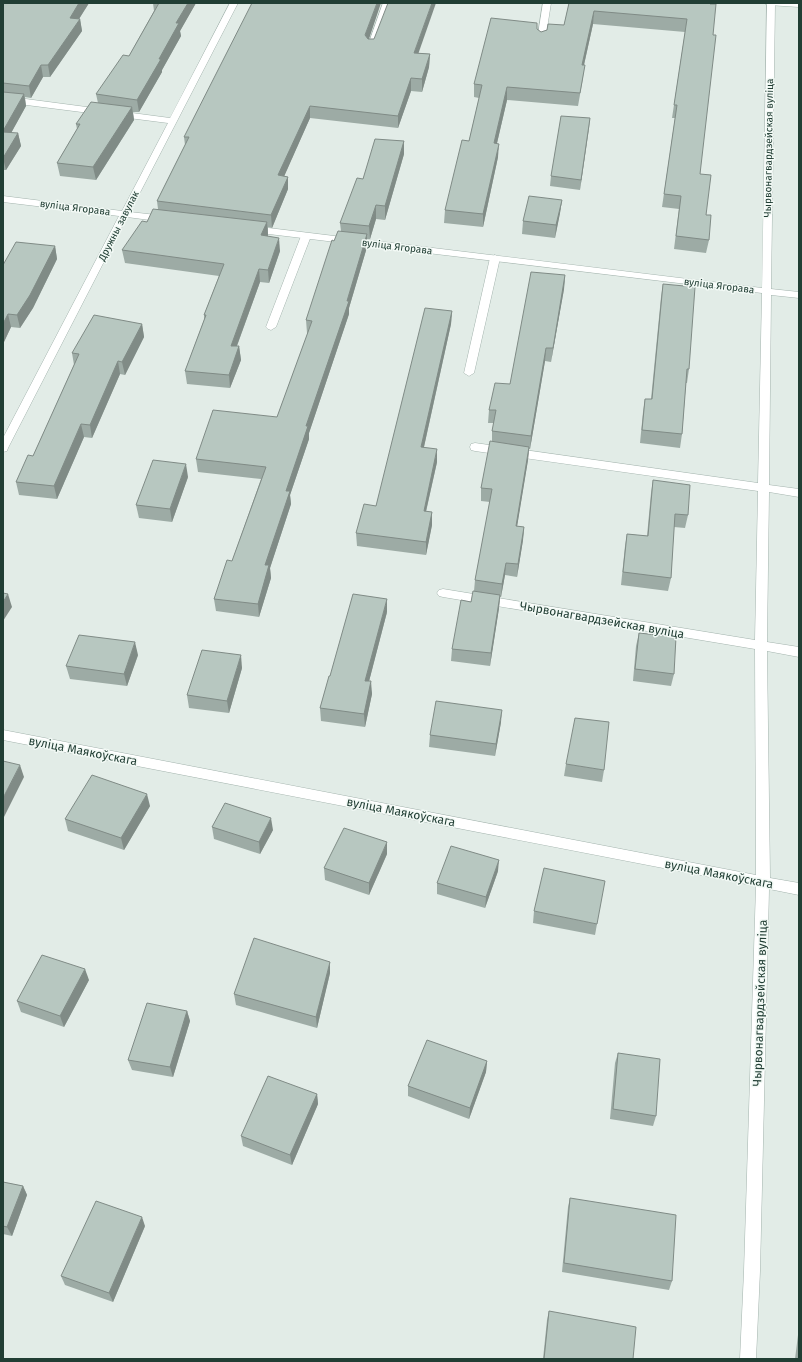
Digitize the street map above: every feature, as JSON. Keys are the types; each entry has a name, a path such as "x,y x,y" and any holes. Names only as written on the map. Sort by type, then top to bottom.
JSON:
{"street":[{"name":"Дружны завулак","path":"3,448 234,3"},
{"path":"371,48 386,3"},
{"path":"541,41 547,3"},
{"path":"770,3 799,5"},
{"name":"Чырвонагвардзейская вуліца","path":"748,1359 752,1271 763,882 761,646 770,3"},
{"path":"3,99 173,121"},
{"name":"вуліца Ягорава","path":"3,199 172,220"},
{"name":"вуліца Ягорава","path":"243,228 767,292"},
{"path":"271,327 306,236"},
{"path":"470,373 495,258"},
{"path":"767,292 799,295"},
{"path":"475,448 799,493"},
{"name":"Чырвонагвардзейская вуліца","path":"443,593 799,652"},
{"name":"вуліца Маякоўскага","path":"3,735 799,889"}],"building":[{"path":"3,3 79,3 70,18 80,19 48,65 41,65 29,86 3,83"},
{"path":"159,3 188,3 176,23 179,23 159,59 161,59 137,100 96,94 123,55 129,56"},
{"path":"252,3 377,3 365,35 368,39 374,39 388,3 432,3 414,53 430,54 422,79 411,78 398,116 310,106 278,175 288,177 271,215 157,201 189,137 184,137"},
{"path":"569,3 716,4 713,35 716,35 700,174 711,175 706,215 711,215 709,240 676,236 681,196 664,194 677,105 674,105 687,19 594,11 582,65 585,65 580,93 507,87 494,143 499,144 483,214 445,210 462,140 469,141 482,85 474,84 491,18 537,23 537,29 541,32 547,30 548,24 564,25"},
{"path":"3,92 24,94 3,131"},
{"path":"91,102 132,107 93,167 57,163 80,124 76,124"},
{"path":"561,116 590,118 581,180 551,176"},
{"path":"3,132 18,133 3,158"},
{"path":"375,139 404,141 385,206 376,205 369,226 340,223 357,178 363,179"},
{"path":"529,196 562,200 556,225 523,221"},
{"path":"153,209 267,222 261,235 279,238 268,270 259,269 231,346 239,346 229,375 185,371 206,315 204,315 224,264 122,250 142,221 147,222"},
{"path":"338,231 367,234 347,301 349,301 306,426 308,426 286,491 290,491 265,565 269,565 258,604 214,599 227,560 232,561 266,467 196,459 213,410 277,417 312,321 306,320 332,240 334,241"},
{"path":"16,242 55,246 30,295 17,315 8,314 3,324 3,265"},
{"path":"531,272 565,275 553,348 546,348 531,436 492,431 496,410 489,410 495,383 510,384"},
{"path":"663,284 695,287 689,369 687,369 682,434 642,430 645,399 652,399"},
{"path":"425,308 452,311 421,447 437,449 424,511 432,512 426,542 356,533 364,504 376,506"},
{"path":"94,315 142,324 122,362 118,361 90,425 81,424 54,486 16,482 28,455 33,456 79,354 72,353"},
{"path":"490,441 529,447 516,526 524,527 518,564 506,563 502,584 475,580 492,489 481,488"},
{"path":"153,460 186,464 170,509 136,505"},
{"path":"653,480 690,485 688,515 675,514 671,578 623,572 627,534 648,536"},
{"path":"473,591 500,595 491,653 452,649 461,600 471,602"},
{"path":"3,593 8,594 3,602"},
{"path":"353,594 387,599 365,681 371,681 364,714 320,708"},
{"path":"639,633 676,637 674,674 635,669"},
{"path":"79,635 135,642 124,674 66,666"},
{"path":"202,650 241,655 227,701 187,695"},
{"path":"436,701 502,710 496,744 430,735"},
{"path":"575,718 609,722 604,770 566,764"},
{"path":"3,761 20,765 3,798"},
{"path":"92,775 147,794 121,838 65,819"},
{"path":"225,803 271,818 259,842 212,827"},
{"path":"344,828 387,842 369,883 324,868"},
{"path":"451,846 499,860 486,897 437,883"},
{"path":"544,868 605,881 597,924 534,911"},
{"path":"254,938 330,962 316,1017 234,994"},
{"path":"42,955 85,969 60,1016 17,1001"},
{"path":"147,1003 187,1011 170,1067 128,1060"},
{"path":"427,1040 487,1061 470,1108 408,1086"},
{"path":"618,1053 660,1059 656,1116 613,1109"},
{"path":"268,1076 317,1094 290,1155 241,1136"},
{"path":"3,1182 23,1186 7,1227 3,1226"},
{"path":"570,1198 676,1215 672,1281 564,1263"},
{"path":"96,1201 142,1217 109,1293 61,1276"},
{"path":"549,1311 636,1327 633,1359 544,1359"}]}
